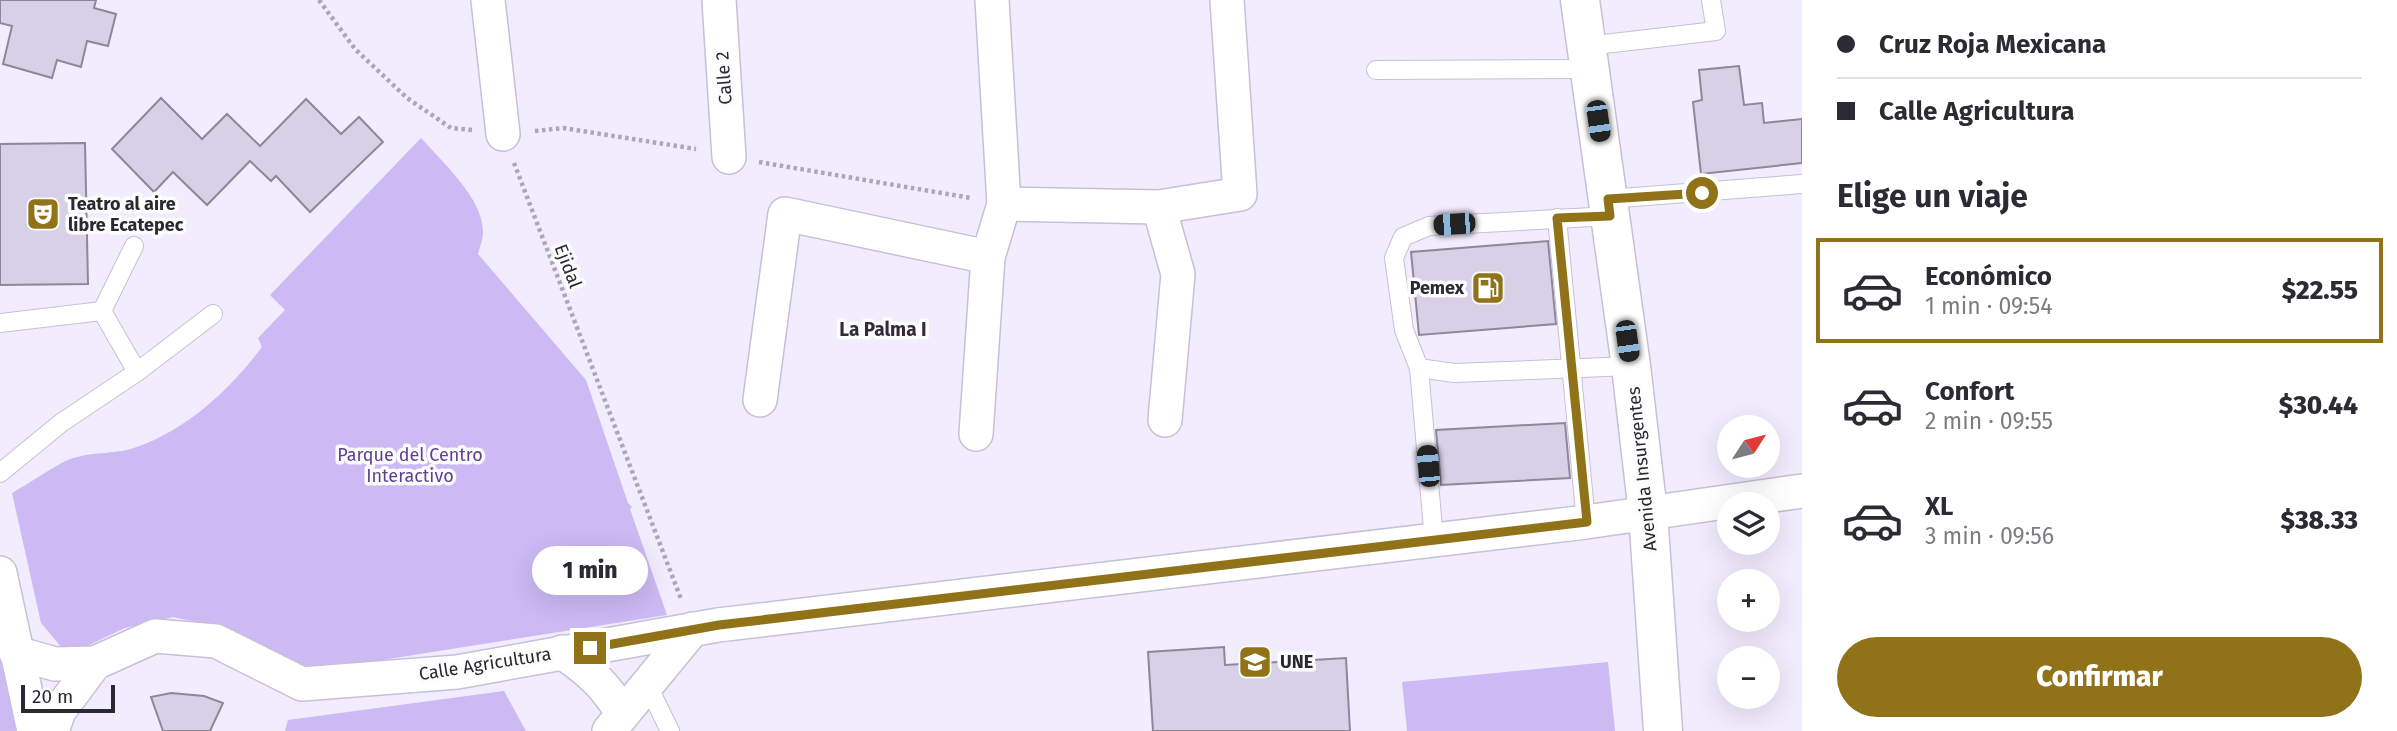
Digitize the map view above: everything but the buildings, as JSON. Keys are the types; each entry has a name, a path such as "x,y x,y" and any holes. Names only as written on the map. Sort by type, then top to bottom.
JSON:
{"main road":[{"name":"Avenida Insurgentes","path":"1580,0 1631,366 1648,513 1663,731"}],"street":[{"path":"488,0 503,134"},
{"name":"Calle 2","path":"719,0 729,157"},
{"path":"976,434 988,257 1004,204 992,0"},
{"path":"1004,204 1159,207 1240,194 1227,0"},
{"path":"1159,207 1178,274 1165,420"},
{"path":"760,400 785,214 988,257"},
{"name":"Calle Agricultura","path":"52,731 60,710 95,663 155,636 216,641 302,684 457,672 693,629 1587,522 1802,491"},
{"path":"0,573 34,731"},
{"path":"616,722 693,629"},
{"path":"562,652 589,670 606,687 616,722"},
{"path":"16,653 55,664 95,663"}],"lane":[{"path":"1376,71 1589,58 1716,31 1711,0"},
{"path":"1434,540 1419,368 1404,330 1394,258 1403,237 1429,226 1557,218 1609,207 1802,184"},
{"path":"1557,218 1587,522"},
{"path":"102,311 134,246"},
{"path":"0,323 102,311"},
{"path":"102,311 136,372"},
{"path":"0,473 61,423 136,372 213,314"},
{"path":"1419,368 1454,373 1631,366"},
{"path":"647,684 670,731"}],"path":[{"path":"319,0 355,49 407,98 451,128 503,134"},
{"name":"Ejidal","path":"503,134 693,629"}],"green space":[{"name":"Parque del Centro Interactivo","path":"421,138 460,182 476,206 483,232 478,254 586,380 628,503 632,507 630,509 667,615 306,672 229,629 173,617 125,628 68,655 41,623 12,493 68,460 129,449 156,439 191,418 222,393 262,347 258,338 285,310 270,295"},
{"path":"0,622 22,731 0,731"},
{"path":"1608,662 1615,731 1407,731 1402,682"},
{"path":"504,691 526,731 285,731 288,720"}],"place":[{"name":"Teatro al aire libre Ecatepec","path":"43,214"},
{"name":"Pemex","path":"1488,288"},
{"name":"UNE","path":"1255,662"}],"district":[{"name":"La Palma I","path":"883,329"}],"route":[{"path":"590,648 719,625 1587,522 1557,218 1610,216 1608,199 1702,193"}]}
